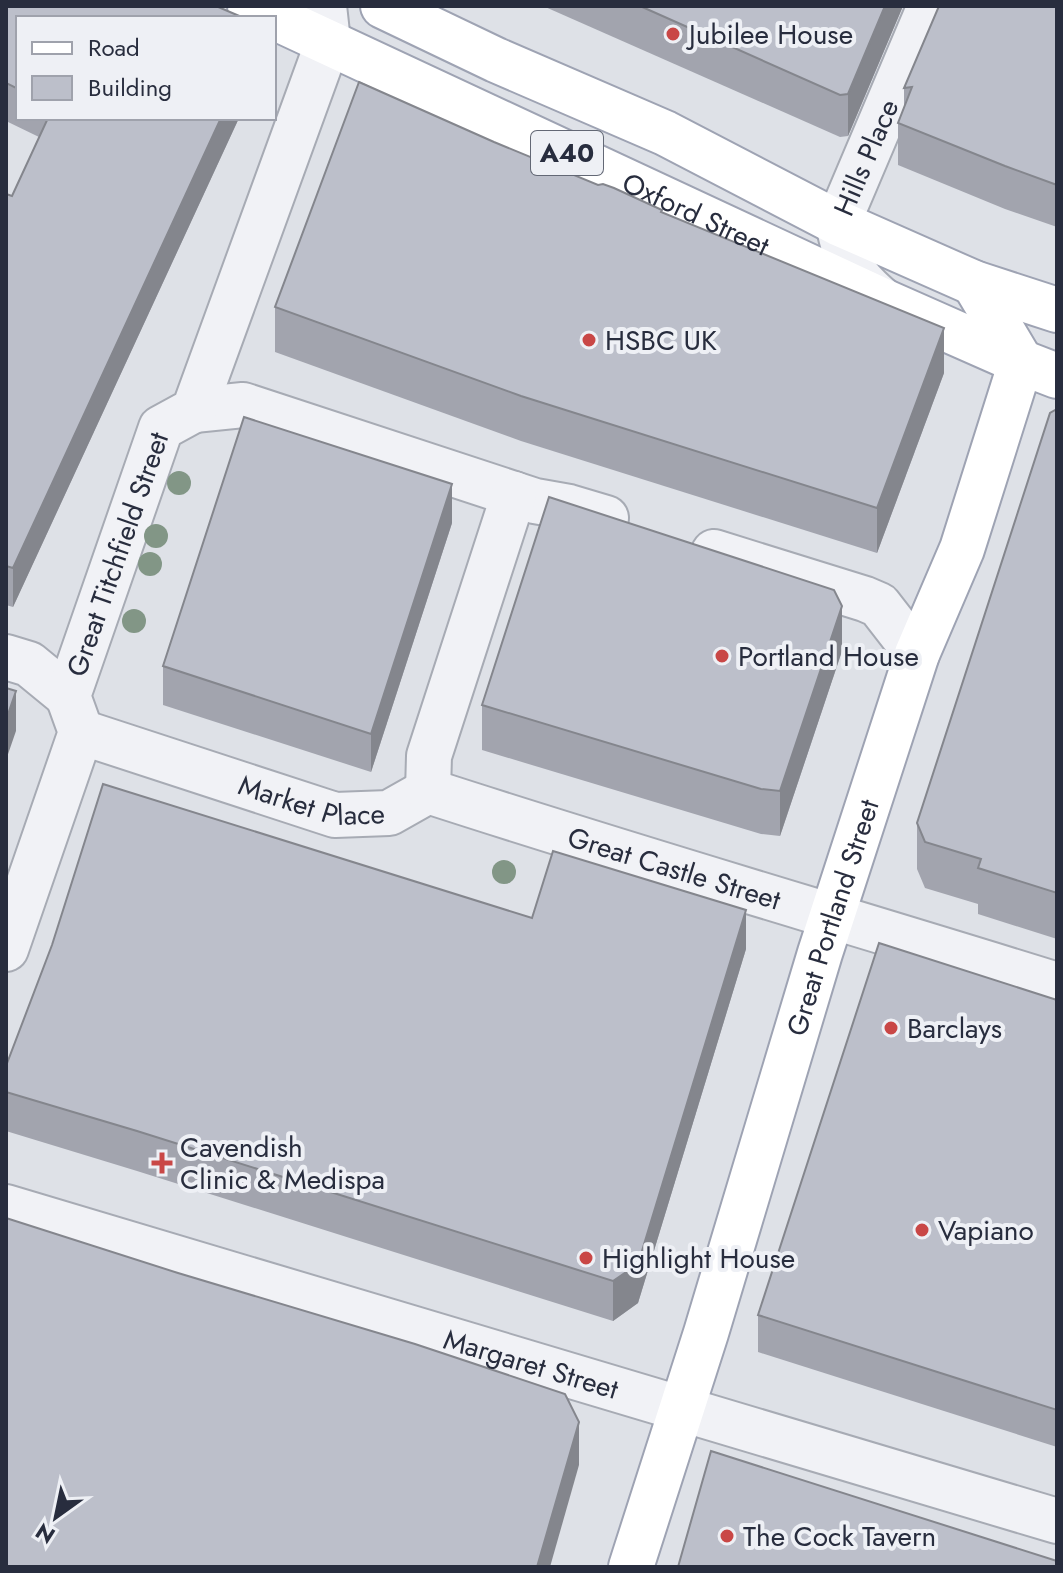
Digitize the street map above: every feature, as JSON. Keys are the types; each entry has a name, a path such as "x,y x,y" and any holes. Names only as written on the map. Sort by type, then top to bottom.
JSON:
{"main road":[{"name":"Oxford Street","path":"250,6 326,24 883,301 1039,369"},
{"name":"Oxford Street","path":"383,6 496,60 665,133 838,223 974,283 1057,310"},
{"path":"974,283 1039,369"},
{"name":"Great Portland Street","path":"631,1567 917,654 1039,369"}],"street":[{"name":"Hills Place","path":"883,301 861,282 851,266 838,223 930,6"},
{"name":"Great Titchfield Street","path":"6,949 161,428 194,410 326,24"},
{"path":"194,410 243,405 535,501 569,507 865,599 879,605 917,654"},
{"name":"Market Place","path":"75,714 335,815 389,813 428,791 429,756 514,494"},
{"path":"6,657 29,664 75,714"},
{"name":"Great Castle Street","path":"428,791 559,834 1057,985"},
{"name":"Margaret Street","path":"6,1207 1057,1521"}],"building":[{"path":"6,6 216,6 239,16 16,16 16,88 6,83"},
{"path":"640,6 885,6 848,94 840,95"},
{"path":"939,6 1057,6 1057,185 898,123 912,87 904,88"},
{"path":"359,82 494,142 598,185 614,188 661,212 944,328 877,508 521,396 275,307"},
{"path":"47,120 220,120 13,568 6,566 6,194 12,196"},
{"path":"1057,409 1057,893 978,868 981,859 925,842 917,823 1050,413"},
{"path":"244,417 452,484 371,734 163,666"},
{"path":"549,497 834,590 842,606 780,791 761,789 482,705"},
{"path":"6,688 16,691 6,720"},
{"path":"103,784 532,918 553,851 746,910 638,1264 613,1281 6,1092 6,1066 52,945"},
{"path":"879,943 1057,1000 1057,1410 758,1315"},
{"path":"6,1218 415,1344 565,1394 579,1422 537,1567 6,1567"},
{"path":"711,1451 1057,1561 1057,1567 678,1567"}],"place":[{"name":"Jubilee House","path":"673,34"},
{"name":"HSBC UK","path":"589,340"},
{"name":"Portland House","path":"722,656"},
{"name":"Barclays","path":"891,1028"},
{"name":"Cavendish Clinic & Medispa","path":"162,1163"},
{"name":"Vapiano","path":"922,1230"},
{"name":"Highlight House","path":"586,1258"},
{"name":"The Cock Tavern","path":"727,1536"}]}
